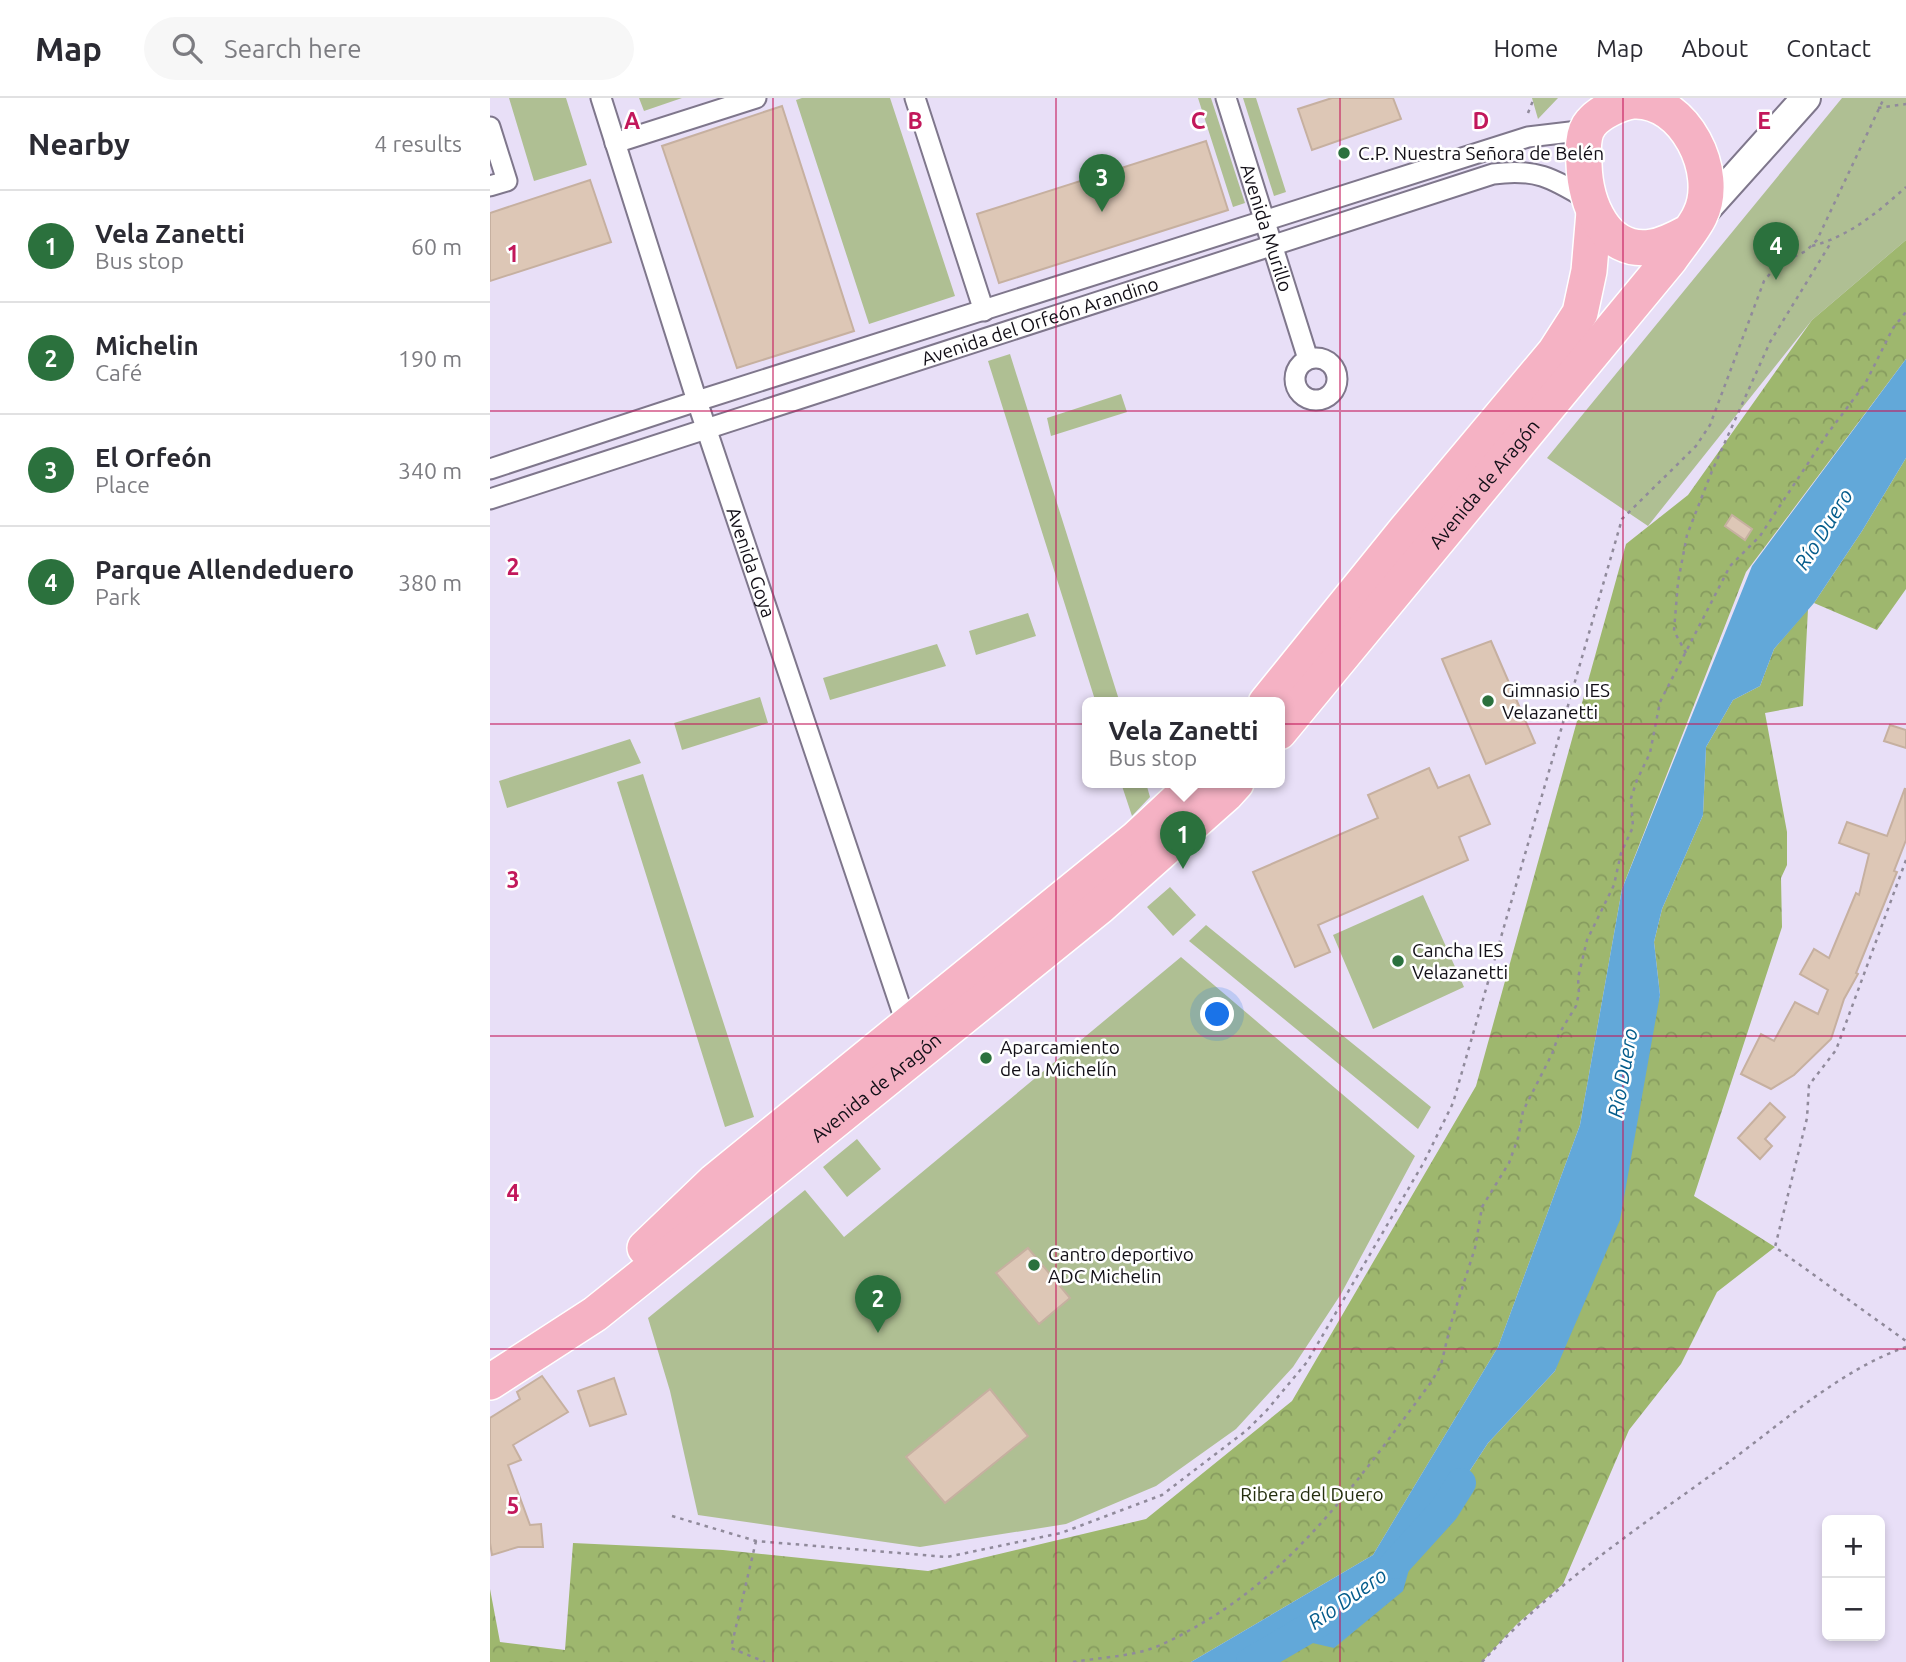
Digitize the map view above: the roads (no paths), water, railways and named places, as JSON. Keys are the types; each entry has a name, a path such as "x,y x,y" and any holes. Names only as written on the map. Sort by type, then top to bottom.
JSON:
{"highway":[{"path":"1653,100 1681,122 1696,141 1706,176 1694,224 1664,244 1650,248 1636,248 1612,237 1591,206 1583,151 1587,117 1630,102 1653,100"},
{"name":"Avenida de Aragón","path":"1271,697 1555,352 1580,313 1589,271 1591,206"},
{"name":"Avenida de Aragón","path":"1285,725 1670,260 1694,224"},
{"name":"Avenida de Aragón","path":"496,1378 596,1296 715,1181 1137,838 1191,788"},
{"name":"Avenida de Aragón","path":"496,1378 595,1314 1099,907 1231,788"}],"street":[{"name":"Avenida Goya","path":"601,98 706,429 907,1026"},
{"path":"615,143 756,98"},
{"path":"915,98 984,311"},
{"name":"Avenida Murillo","path":"1226,98 1308,359"},
{"path":"1694,224 1806,98"},
{"name":"Avenida del Orfeón Arandino","path":"490,470 697,401 1587,117"},
{"path":"490,127 507,181 490,187"},
{"name":"Avenida del Orfeón Arandino","path":"490,499 1493,174 1526,171 1552,179 1591,206"},
{"path":"848,1109 847,1095 907,1026"}],"water":[{"path":"1906,359 1906,458 1814,603 1774,649 1760,686 1733,700 1706,747 1703,815 1662,909 1654,942 1660,995 1620,1220 1555,1371 1488,1443 1444,1510 1417,1541 1403,1591 1334,1648 1291,1638 1249,1662 1191,1662 1373,1555 1498,1347 1580,1125 1622,889 1752,566"}],"waterway":[{"name":"Río Duero","path":"1395,1564 1444,1510 1461,1483"},
{"name":"Río Duero","path":"1251,1662 1326,1618"}],"place":[{"name":"C.P. Nuestra Señora de Belén","path":"1344,153"},
{"name":"El Orfeón","path":"1102,212"},
{"name":"Parque Allendeduero","path":"1776,280"},
{"name":"Gimnasio IES Velazanetti","path":"1488,701"},
{"name":"Vela Zanetti","path":"1183,869"},
{"name":"Cancha IES Velazanetti","path":"1398,961"},
{"name":"Aparcamiento de la Michelín","path":"986,1058"},
{"name":"Cantro deportivo ADC Michelin","path":"1034,1265"},
{"name":"Michelin","path":"878,1333"}],"park label":[{"name":"Ribera del Duero","path":"1312,1494"}]}
